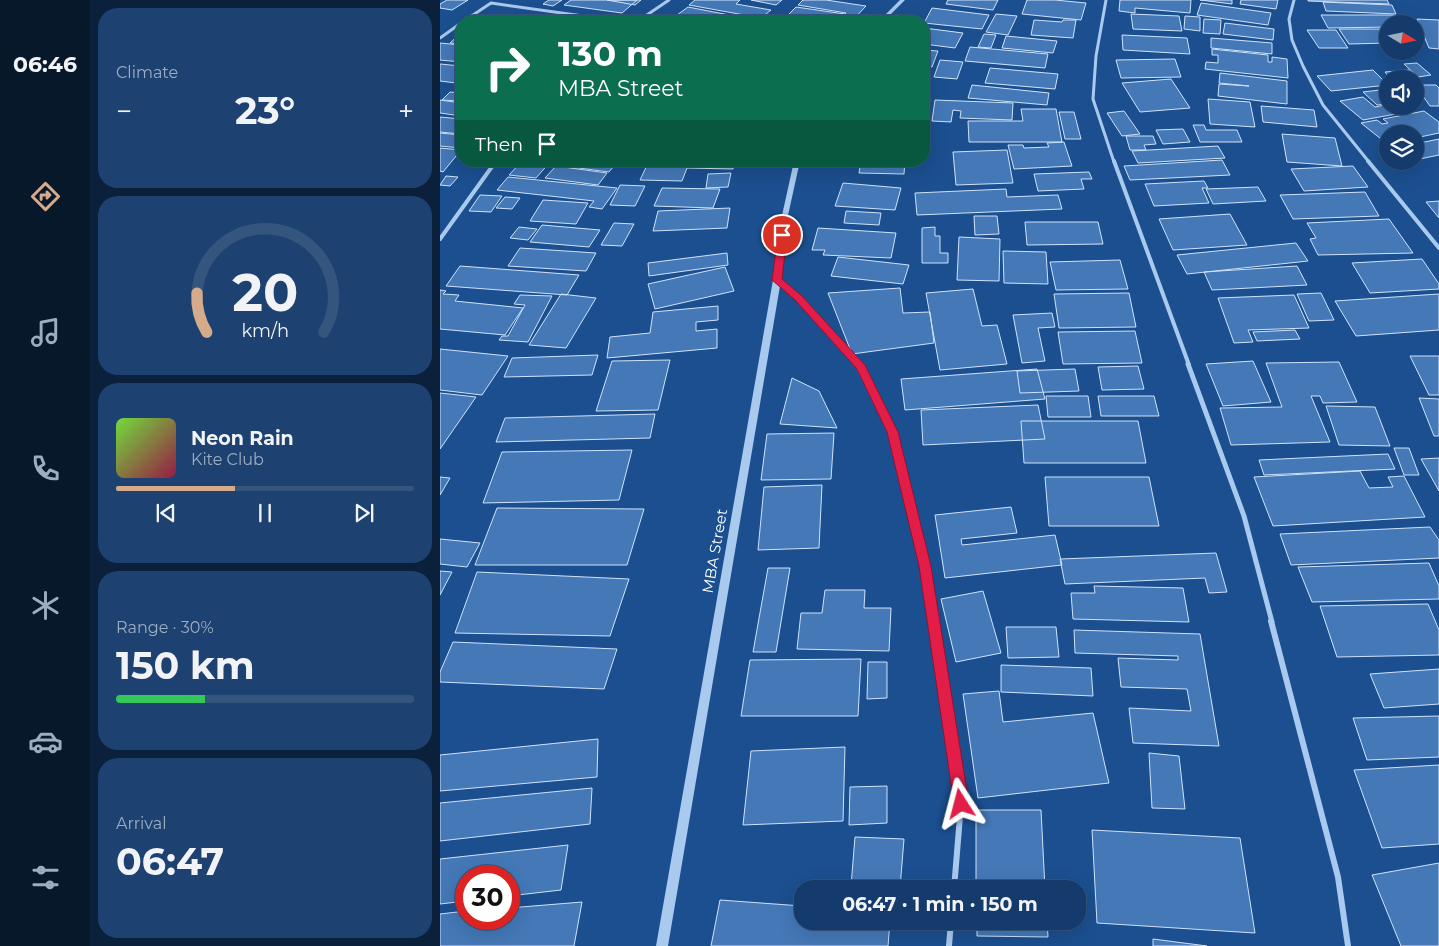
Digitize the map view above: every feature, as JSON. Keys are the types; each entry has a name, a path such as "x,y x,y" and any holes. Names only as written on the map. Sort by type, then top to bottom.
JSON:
{"street":[{"path":"647,15 669,0"},
{"path":"887,15 903,0"},
{"path":"1106,0 1096,56 1092,99 1244,516 1338,877 1348,946"},
{"path":"1294,0 1289,19 1292,40 1302,66 1323,105 1439,248"},
{"path":"473,15 491,3 499,3 578,15"},
{"path":"440,38 455,28"},
{"path":"440,239 491,167"},
{"name":"MBA Street","path":"662,946 777,280 784,220 796,167"},
{"path":"777,280 798,298 861,368 892,432 925,566 961,804 955,880"},
{"path":"949,946 950,930"}],"building":[{"path":"447,0 468,0 452,10 440,8 440,4"},
{"path":"549,0 562,0 553,6 543,4"},
{"path":"571,0 637,0 622,13 564,5"},
{"path":"607,0 641,0 635,5"},
{"path":"695,0 740,0 736,4 771,10 765,15 744,15 689,5"},
{"path":"751,0 782,0 776,5"},
{"path":"803,0 826,0 866,6 858,15 788,15 796,7 846,13 798,5"},
{"path":"948,0 998,0 993,10 946,4"},
{"path":"1027,0 1086,3 1081,20 1022,14"},
{"path":"1120,0 1191,0 1190,13 1135,8 1135,13 1119,11"},
{"path":"1200,0 1232,0 1232,4"},
{"path":"1241,0 1278,0 1276,9 1240,4"},
{"path":"1387,0 1389,4 1308,1"},
{"path":"1323,2 1392,5 1396,14 1326,11"},
{"path":"1201,3 1271,13 1268,25 1197,15"},
{"path":"688,7 729,15 677,15"},
{"path":"932,8 989,15 982,29 930,24 930,15 928,15"},
{"path":"996,14 1017,16 1008,35 986,32"},
{"path":"1131,14 1179,16 1182,31 1133,29"},
{"path":"1321,15 1379,15 1379,27 1328,28"},
{"path":"1185,16 1200,17 1200,31 1184,29"},
{"path":"1204,19 1221,20 1220,34 1203,33"},
{"path":"1424,19 1439,20 1439,49 1429,48 1424,36"},
{"path":"1034,20 1062,22 1063,20 1076,20 1073,38 1031,35"},
{"path":"1225,23 1274,29 1273,40 1223,34"},
{"path":"930,29 963,33 955,48 930,45"},
{"path":"1339,29 1379,29 1379,43 1349,44"},
{"path":"1307,30 1336,30 1348,48 1319,48"},
{"path":"984,34 996,35 991,48 978,47"},
{"path":"1122,35 1187,38 1190,54 1123,50"},
{"path":"1006,36 1057,41 1053,53 1002,48"},
{"path":"1211,38 1272,43 1272,54 1211,48"},
{"path":"440,43 455,44 455,61 440,60"},
{"path":"970,47 1048,54 1045,68 965,61"},
{"path":"1212,49 1268,55 1268,62 1272,62 1272,57 1287,59 1288,78 1205,69 1206,62 1218,63 1218,55 1212,55"},
{"path":"930,50 938,51 932,67 930,67"},
{"path":"1175,59 1181,77 1121,78 1116,60"},
{"path":"940,60 963,62 957,79 934,77"},
{"path":"1417,63 1431,75 1424,76 1424,70 1410,70 1404,64"},
{"path":"440,64 455,65 455,83 440,81"},
{"path":"990,68 1058,74 1055,89 985,83"},
{"path":"1373,70 1379,76 1379,86 1331,91 1317,76"},
{"path":"1220,73 1287,81 1287,104 1218,96 1219,84 1249,86 1219,83"},
{"path":"1171,79 1190,108 1140,112 1122,83"},
{"path":"972,85 1049,93 1047,105 968,98"},
{"path":"1424,85 1436,85 1439,88 1439,106 1430,106 1424,98"},
{"path":"1379,90 1379,105 1377,105 1363,92"},
{"path":"450,92 455,92 455,101 442,100"},
{"path":"1363,97 1375,107 1379,106 1379,115 1390,115 1363,120 1340,101"},
{"path":"1208,99 1250,102 1255,127 1210,124"},
{"path":"440,100 455,102 455,115 440,113"},
{"path":"935,100 1013,103 1012,120 960,118 961,111 953,110 951,122 932,121"},
{"path":"1261,106 1314,110 1317,127 1263,122"},
{"path":"1021,109 1056,109 1062,142 969,142 968,121 1023,121"},
{"path":"1124,111 1140,134 1122,136 1107,113"},
{"path":"1424,111 1439,122 1439,133 1424,136 1424,125 1379,125 1379,137 1361,123 1377,120 1382,124 1388,123 1383,119 1404,115 1424,115"},
{"path":"1059,112 1074,112 1081,139 1065,139"},
{"path":"440,117 455,118 455,133 440,132"},
{"path":"1193,125 1204,125 1206,130 1237,130 1242,142 1200,142"},
{"path":"1183,129 1190,142 1163,144 1156,130"},
{"path":"440,133 455,134 455,147 440,146"},
{"path":"1282,134 1335,138 1342,166 1287,162"},
{"path":"1126,136 1153,136 1156,144 1144,145 1146,150 1130,150"},
{"path":"1439,139 1439,155 1424,158 1424,142"},
{"path":"1064,142 1072,166 1014,169 1008,145 1023,145 1024,148 1049,147 1047,143"},
{"path":"1218,146 1225,158 1138,163 1132,151"},
{"path":"440,148 455,149 455,157 443,172 440,171"},
{"path":"1007,150 1013,183 956,185 953,152"},
{"path":"1222,160 1230,175 1130,180 1124,166"},
{"path":"1353,166 1368,187 1304,191 1291,169"},
{"path":"516,167 546,167 536,178 509,175"},
{"path":"555,167 607,173 598,185 545,178"},
{"path":"571,167 613,167 609,172"},
{"path":"646,167 734,167 733,169 687,168 682,181 640,180"},
{"path":"860,167 905,167 904,174 859,173"},
{"path":"1089,172 1092,179 1081,179 1084,189 1038,191 1034,174"},
{"path":"731,173 728,187 706,188 708,174"},
{"path":"446,176 458,177 450,186 440,185"},
{"path":"508,177 617,188 602,209 589,207 594,201 497,190"},
{"path":"1204,181 1208,188 1202,188 1209,203 1154,206 1145,184"},
{"path":"843,183 901,188 895,210 835,206"},
{"path":"620,185 645,186 635,206 610,205"},
{"path":"1258,187 1266,201 1213,204 1206,189"},
{"path":"662,188 720,189 713,208 654,206"},
{"path":"1006,189 1007,197 1058,195 1062,209 917,215 915,193"},
{"path":"1365,192 1379,216 1293,219 1280,195"},
{"path":"480,195 502,196 491,212 469,211"},
{"path":"505,197 520,198 512,209 496,208"},
{"path":"543,200 588,203 576,224 530,221"},
{"path":"1439,201 1439,218 1426,202"},
{"path":"730,208 727,228 653,231 658,211"},
{"path":"846,211 881,213 879,225 844,223"},
{"path":"1230,214 1247,245 1173,250 1159,219"},
{"path":"974,216 997,216 999,234 975,235"},
{"path":"1389,219 1413,253 1318,255 1310,239 1316,238 1307,223"},
{"path":"1025,222 1098,222 1103,244 1027,245"},
{"path":"614,223 634,224 622,246 601,245"},
{"path":"542,225 600,230 589,247 530,242"},
{"path":"519,227 537,229 528,240 510,238"},
{"path":"935,227 935,236 940,236 940,253 948,253 948,263 922,263 922,228"},
{"path":"818,228 896,233 891,258 823,255 825,250 812,250"},
{"path":"959,237 1000,239 999,281 957,280"},
{"path":"1296,243 1308,261 1187,274 1177,255"},
{"path":"520,248 596,253 586,271 508,266"},
{"path":"1003,251 1046,252 1048,284 1004,283"},
{"path":"727,253 728,265 649,276 648,263"},
{"path":"838,257 909,265 903,284 831,276"},
{"path":"1422,259 1439,284 1439,289 1370,293 1352,263"},
{"path":"1120,260 1128,289 1056,290 1050,262"},
{"path":"460,266 579,275 567,295 446,286"},
{"path":"1297,266 1307,285 1212,290 1204,272"},
{"path":"725,267 734,291 655,309 648,284"},
{"path":"900,288 903,313 930,312 934,343 852,354 828,293"},
{"path":"973,289 982,326 997,325 1007,364 940,370 926,293"},
{"path":"440,290 446,291 443,294 459,295 455,301 523,308 505,335 440,329"},
{"path":"1129,293 1136,327 1059,328 1054,294"},
{"path":"1321,293 1334,320 1309,321 1297,294"},
{"path":"561,294 596,298 566,348 529,345"},
{"path":"1439,294 1439,330 1356,336 1335,301"},
{"path":"520,295 552,296 528,342 499,340 502,336 508,336 525,305 514,304"},
{"path":"1294,295 1309,328 1248,330 1253,342 1234,343 1218,298"},
{"path":"718,306 718,320 696,322 696,331 717,329 717,348 607,358 610,337 650,333 653,312"},
{"path":"1052,313 1055,327 1038,328 1045,361 1022,363 1013,315"},
{"path":"1295,330 1300,339 1257,341 1253,332"},
{"path":"1135,331 1142,363 1063,364 1058,332"},
{"path":"440,349 508,356 482,395 440,390"},
{"path":"598,355 592,375 504,377 512,358"},
{"path":"1410,356 1439,356 1439,395 1429,395"},
{"path":"670,360 658,410 596,411 612,361"},
{"path":"1253,361 1271,402 1223,406 1206,364"},
{"path":"1339,362 1357,402 1323,403 1320,396 1311,396 1330,442 1231,445 1220,408 1282,407 1266,363"},
{"path":"1138,366 1144,389 1102,390 1098,367"},
{"path":"1037,369 1045,399 905,410 901,379"},
{"path":"1075,369 1079,391 1020,393 1017,371"},
{"path":"792,378 819,391 837,428 780,424"},
{"path":"440,393 476,397 440,449"},
{"path":"1046,396 1088,396 1091,417 1048,417"},
{"path":"1098,396 1154,396 1159,416 1101,416"},
{"path":"1419,398 1439,399 1439,436 1434,436"},
{"path":"1038,405 1045,439 923,445 921,410"},
{"path":"1326,406 1375,407 1390,446 1339,445"},
{"path":"655,414 650,438 496,442 505,418"},
{"path":"1021,421 1138,421 1146,463 1024,463"},
{"path":"834,433 831,479 761,480 767,434"},
{"path":"1394,448 1409,448 1419,475 1404,475"},
{"path":"632,450 619,500 483,503 502,452"},
{"path":"1388,454 1395,469 1264,475 1259,460"},
{"path":"1439,458 1439,491 1421,459"},
{"path":"1360,471 1369,488 1393,487 1388,477 1404,476 1425,517 1273,526 1254,477"},
{"path":"440,477 450,478 440,495"},
{"path":"1045,477 1149,477 1159,526 1049,526"},
{"path":"822,485 819,548 758,550 764,487"},
{"path":"1011,507 1017,533 961,539 962,545 1055,535 1062,565 945,578 935,515"},
{"path":"497,508 644,509 627,565 475,565"},
{"path":"1430,527 1439,540 1439,558 1291,565 1280,534"},
{"path":"440,539 480,543 467,567 440,564"},
{"path":"1216,553 1227,592 1209,593 1205,578 1065,584 1060,559"},
{"path":"1429,563 1439,586 1439,599 1312,602 1298,567"},
{"path":"768,568 790,568 776,652 753,652"},
{"path":"440,571 452,572 440,595"},
{"path":"477,572 629,579 610,636 455,633"},
{"path":"1094,586 1183,588 1189,622 1073,619 1071,593 1095,593"},
{"path":"825,590 865,590 864,608 891,608 889,651 797,649 801,613 822,613"},
{"path":"983,591 1001,653 956,662 941,599"},
{"path":"1428,604 1439,630 1439,655 1337,657 1320,606"},
{"path":"1006,627 1056,627 1059,657 1008,658"},
{"path":"1074,630 1200,634 1219,746 1133,743 1129,708 1191,711 1187,689 1121,687 1118,658 1178,660 1178,656 1075,653"},
{"path":"453,642 617,649 604,689 440,682 440,672"},
{"path":"861,659 858,716 741,716 750,660"},
{"path":"868,662 887,662 887,698 867,699"},
{"path":"1001,665 1091,668 1093,696 1001,692"},
{"path":"1439,669 1439,704 1384,708 1370,674"},
{"path":"999,691 1003,722 1093,713 1109,783 978,798 963,694"},
{"path":"1439,716 1439,757 1367,760 1353,718"},
{"path":"598,739 597,777 440,791 440,755"},
{"path":"845,747 843,821 743,825 751,751"},
{"path":"1149,753 1179,756 1185,809 1152,808"},
{"path":"1439,765 1439,844 1382,848 1354,770"},
{"path":"887,786 887,823 849,825 850,787"},
{"path":"592,788 590,824 440,841 440,803"},
{"path":"976,810 1041,810 1045,880 976,880"},
{"path":"1092,830 1240,838 1255,933 1097,923"},
{"path":"855,837 904,839 901,880 851,880"},
{"path":"568,845 561,890 520,895 520,865 455,865 455,902 440,904 440,859"},
{"path":"1439,863 1439,946 1401,946 1372,875"},
{"path":"720,900 794,905 794,930 889,930 888,946 711,946"},
{"path":"582,902 574,946 440,946 440,914 455,912 455,930 520,930 520,907"},
{"path":"977,930 1048,930 1048,937 977,936"},
{"path":"1153,939 1207,946 1153,946"}],"route":[{"path":"782,235 777,280 798,298 861,368 892,432 925,566 961,804"}]}
